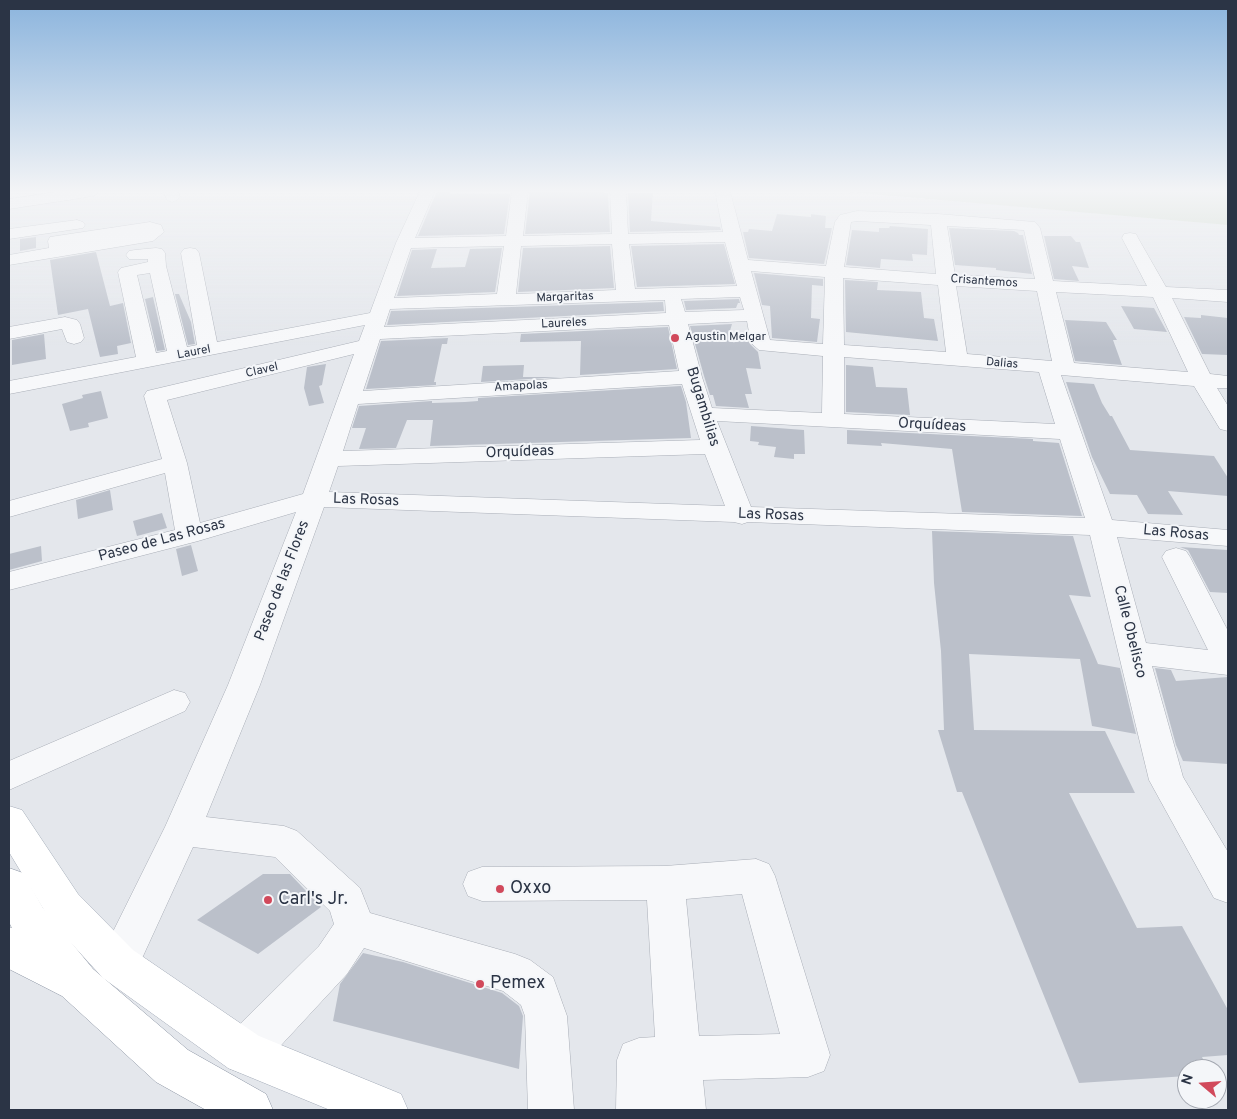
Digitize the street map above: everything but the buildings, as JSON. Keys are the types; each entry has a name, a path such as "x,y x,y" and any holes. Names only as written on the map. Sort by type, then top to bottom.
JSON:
{"main road":[{"path":"9,821 64,907 118,964 244,1052 385,1110"},
{"path":"9,885 29,921 78,983 172,1066 250,1110"},
{"path":"9,946 12,950 78,983"}],"street":[{"path":"56,243 58,252"},
{"path":"9,260 107,243"},
{"name":"Paseo de las Flores","path":"118,964 182,830 244,685 314,499 404,243"},
{"path":"506,300 514,243"},
{"path":"620,243 626,296"},
{"path":"734,243 755,315"},
{"path":"833,421 834,272 839,243"},
{"path":"942,243 957,359"},
{"name":"Calle Obelisco","path":"1035,243 1045,286 1056,369 1069,432 1101,527 1166,780 1228,886"},
{"path":"1133,243 1160,292 1202,380 1228,424"},
{"path":"190,252 208,350"},
{"path":"135,255 156,253 157,266 180,356"},
{"name":"Crisantemos","path":"739,265 948,280 1228,296"},
{"path":"148,362 127,272 157,266"},
{"name":"Margaritas","path":"376,325 506,300 748,291"},
{"name":"Bugambilias","path":"671,294 691,377 714,447 742,516"},
{"name":"Laureles","path":"376,325 677,319 755,315"},
{"name":"Dalias","path":"755,315 761,343 775,348 957,359 1056,369 1228,382"},
{"path":"139,324 170,317"},
{"path":"9,333 65,323 70,324 74,338"},
{"name":"Laurel","path":"9,387 208,350 376,325"},
{"name":"Clavel","path":"175,463 155,396 376,325"},
{"name":"Amapolas","path":"350,398 691,377"},
{"name":"Orquídeas","path":"704,414 1069,432"},
{"name":"Orquídeas","path":"327,459 714,447"},
{"path":"9,509 175,463 188,535"},
{"name":"Las Rosas","path":"314,499 742,516 1101,527 1228,538"},
{"name":"Paseo de Las Rosas","path":"9,582 188,535 314,499"},
{"path":"1176,557 1228,662"},
{"path":"1134,653 1228,662"},
{"path":"9,776 174,702"},
{"path":"182,830 284,842 346,901 355,927"},
{"path":"482,884 665,883 756,876 808,1055 639,1060 639,1110"},
{"path":"665,883 683,1110"},
{"path":"244,1052 333,960 355,927"},
{"path":"355,927 516,974 538,992 546,1016 552,1110"}],"place":[{"name":"Agustin Melgar","path":"675,338"},
{"name":"Oxxo","path":"500,889"},
{"name":"Carl's Jr.","path":"268,900"},
{"name":"Pemex","path":"480,984"}]}
